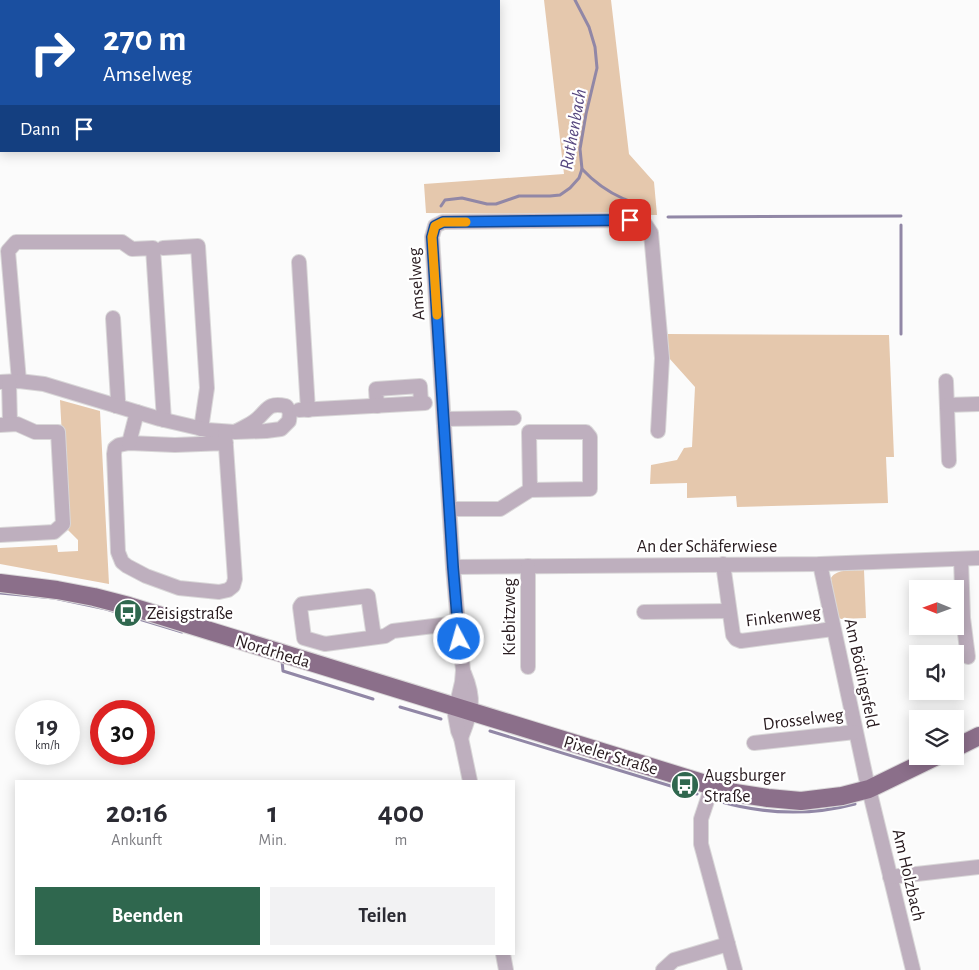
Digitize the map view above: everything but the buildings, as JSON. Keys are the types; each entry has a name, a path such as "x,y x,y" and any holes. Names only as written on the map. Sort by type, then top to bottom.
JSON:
{"main road":[{"name":"Nordrheda","path":"0,582 57,590 129,606 464,710"},
{"name":"Pixeler Straße","path":"464,710 735,793 751,796 801,801 842,796 869,789 918,765"},
{"path":"964,744 979,736"}],"street":[{"name":"Amselweg","path":"470,780 456,715 464,710 463,670 453,567 432,237 435,226 443,222 630,220 646,224 651,233 662,358 658,431"},
{"path":"0,535 54,532 63,524 58,432 35,432 17,424 5,425 9,382 8,251 16,242 122,242 132,249 153,248 164,420"},
{"path":"163,248 198,246 207,388 201,429"},
{"path":"299,262 308,410"},
{"path":"113,318 118,400 116,406"},
{"path":"946,381 949,461"},
{"path":"9,382 44,384 164,420 228,436 256,420 268,407 278,404 286,406 290,412 289,421 281,429 228,436 175,446 129,443 115,448 118,552 122,562 146,576 178,588 219,592 228,590 233,586 235,579 228,436"},
{"path":"290,412 423,403"},
{"path":"947,405 979,404"},
{"path":"129,443 137,412"},
{"path":"444,419 514,418"},
{"path":"450,509 500,509 530,490 590,488 590,437 586,432 528,432 530,490"},
{"name":"An der Schäferwiese","path":"453,567 820,564 979,558"},
{"path":"961,559 963,618 968,656"},
{"name":"Finkenweg","path":"723,564 733,635 736,639 740,641 833,629"},
{"name":"Am Bödingsfeld","path":"820,564 855,732 869,789"},
{"name":"Kiebitzweg","path":"528,566 528,667"},
{"path":"374,638 368,596 302,604 300,607 304,638 325,644 374,638 385,636 393,631 458,623"},
{"name":"Finkenweg","path":"644,612 730,611"},
{"name":"Drosselweg","path":"754,744 855,732"},
{"path":"712,786 701,819 700,844 735,970"},
{"name":"Am Holzbach","path":"869,789 913,970"},
{"path":"890,877 979,867"},
{"path":"663,970 674,960 728,944"},
{"path":"503,955 506,970"}],"shaded area":[{"path":"544,0 611,0 629,154 654,182 657,215 426,213 424,184 564,174"},
{"path":"665,334 889,335 894,457 886,457 888,503 737,507 736,496 687,498 687,483 650,484 651,465 677,460 684,448 692,447 695,387 669,358"},
{"path":"60,400 100,411 109,584 0,564 0,548 57,545 58,552 78,551 78,540 67,529"},
{"path":"864,570 866,618 841,619 837,616 831,578 841,571"}],"waterway":[{"name":"Ruthenbach","path":"441,206 445,200 462,198 487,204 496,204 519,196 560,195 579,178 582,169 580,149 597,68 595,47 589,27 575,0"},
{"path":"582,169 607,190 646,208 649,217"},
{"path":"668,217 901,216"},
{"path":"901,225 901,334"},
{"path":"0,593 54,598 106,609 182,632"},
{"path":"280,660 282,661 283,671 373,699"},
{"path":"400,707 441,719"},
{"path":"490,731 697,794"},
{"path":"718,801 752,809 786,812 804,812 855,804"}],"slow traffic":[{"path":"437,315 432,237 435,226 443,222 466,222"}],"place":[{"name":"Zeisigstraße","path":"128,613"},
{"name":"Augsburger Straße","path":"685,785"}],"route":[{"path":"459,639 432,237 435,226 443,222 630,220"}]}
